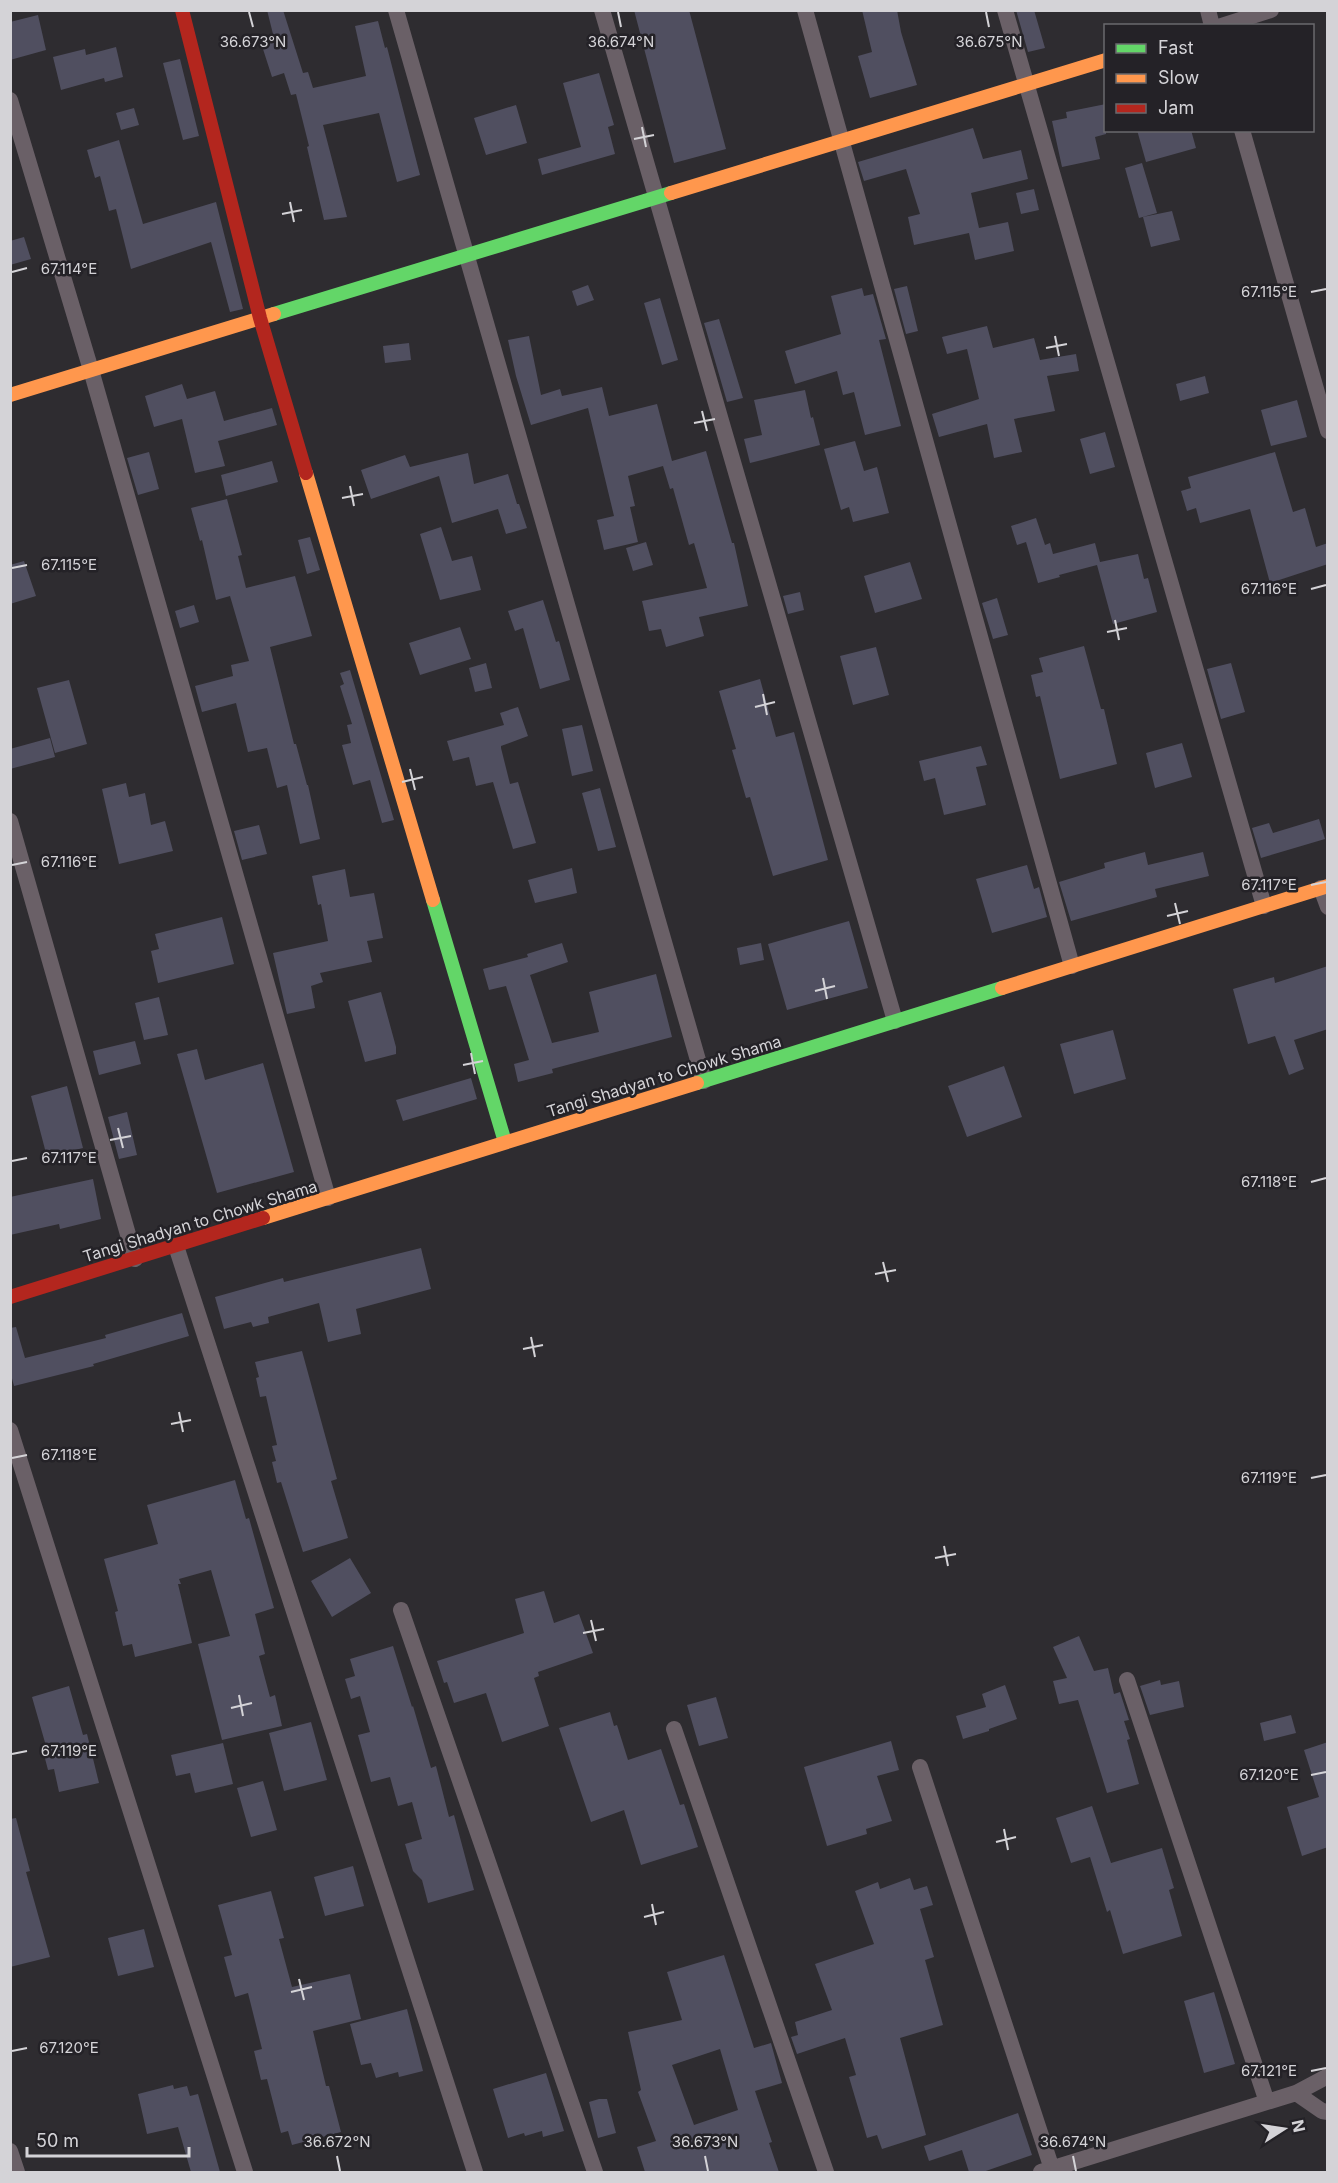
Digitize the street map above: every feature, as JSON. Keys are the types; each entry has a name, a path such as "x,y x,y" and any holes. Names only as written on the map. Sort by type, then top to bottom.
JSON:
{"street":[{"path":"182,10 260,318 506,1142"},
{"path":"396,10 704,1081"},
{"path":"602,10 895,1021"},
{"path":"805,10 1072,966"},
{"path":"1005,10 1264,906"},
{"path":"1227,24 1271,10"},
{"path":"10,395 1104,61"},
{"path":"10,100 91,370 328,1198"},
{"path":"1243,132 1328,431"},
{"path":"10,821 135,1259"},
{"path":"1324,887 1328,907"},
{"name":"Tangi Shadyan to Chowk Shama","path":"10,1298 1324,887"},
{"path":"176,1246 475,2172"},
{"path":"10,1430 245,2172"},
{"path":"401,1610 595,2172"},
{"path":"1127,1680 1267,2102"},
{"path":"674,1729 826,2172"},
{"path":"920,1767 1046,2171 1296,2093 1328,2076"},
{"path":"1296,2093 1322,2111 1328,2112"},
{"path":"10,2151 17,2172"}],"building":[{"path":"267,10 283,10 303,73 308,72 313,88 366,76 355,26 378,21 385,48 387,47 420,175 397,182 379,113 323,125 347,217 324,220 296,94 291,95 284,73 272,77 262,46 275,42"},
{"path":"634,10 689,10 726,149 674,163"},
{"path":"862,10 897,10 901,32 917,85 870,98 858,56 872,52"},
{"path":"1016,10 1034,10 1045,48 1028,52"},
{"path":"38,15 46,50 10,60 10,22"},
{"path":"116,47 123,77 105,82 104,78 61,90 53,57 85,49 86,55"},
{"path":"180,59 199,136 183,140 163,63"},
{"path":"599,73 614,125 608,127 615,154 542,175 538,159 581,147 563,83"},
{"path":"1104,104 1104,132 1106,134 1095,137 1100,159 1062,167 1052,121 1067,118 1066,112"},
{"path":"516,105 527,143 486,155 474,118"},
{"path":"134,108 139,125 121,130 116,113"},
{"path":"973,128 983,159 1021,150 1028,179 971,193 979,228 1008,222 1014,251 975,260 969,233 914,245 908,217 920,214 906,169 864,181 858,162"},
{"path":"1138,132 1192,132 1196,148 1146,162"},
{"path":"119,140 143,224 216,202 243,309 230,312 211,242 131,269 116,209 109,211 100,176 95,178 87,150"},
{"path":"1142,163 1157,213 1139,218 1125,168"},
{"path":"1034,189 1039,210 1021,214 1016,193"},
{"path":"1172,211 1180,240 1151,247 1143,217"},
{"path":"24,237 31,259 10,265 10,241"},
{"path":"588,285 594,300 577,306 572,291"},
{"path":"907,286 918,331 906,334 894,289"},
{"path":"862,288 864,296 873,294 886,339 879,340 901,426 865,435 854,392 843,395 837,371 795,384 785,351 841,334 831,296"},
{"path":"660,298 678,360 662,365 644,303"},
{"path":"719,319 743,398 727,402 704,323"},
{"path":"987,326 993,348 1034,338 1040,360 1076,354 1079,371 1047,376 1055,411 1014,419 1022,452 994,458 987,424 939,437 932,414 979,399 967,349 947,354 942,337"},
{"path":"529,336 541,395 560,389 562,396 602,387 609,416 657,404 672,461 706,451 732,543 734,543 748,606 699,617 704,636 666,647 661,629 649,631 642,601 707,588 694,543 689,545 673,488 670,489 663,466 628,476 635,506 630,507 638,542 604,550 597,520 614,516 588,408 531,425 508,340"},
{"path":"409,343 411,360 385,363 383,346"},
{"path":"1205,376 1209,393 1180,401 1176,384"},
{"path":"182,384 187,399 215,391 224,421 272,408 277,425 218,441 225,466 195,473 182,419 154,427 145,396"},
{"path":"805,390 820,445 750,463 744,439 762,435 754,400"},
{"path":"1297,400 1307,437 1271,446 1261,410"},
{"path":"1105,432 1115,467 1090,474 1080,439"},
{"path":"855,441 864,471 877,467 889,513 853,522 849,507 841,510 824,449"},
{"path":"149,452 159,489 138,495 127,458"},
{"path":"1275,452 1293,512 1305,508 1316,547 1328,543 1328,564 1270,583 1250,509 1200,523 1196,508 1187,511 1181,491 1191,488 1188,477"},
{"path":"468,453 474,484 508,474 527,528 506,534 498,509 452,523 439,476 371,499 361,470 405,455 410,467"},
{"path":"272,461 278,482 226,496 221,475"},
{"path":"227,499 242,555 238,556 246,588 295,576 312,636 270,647 294,744 296,744 308,785 320,839 300,844 287,785 277,788 267,748 248,752 236,703 202,712 195,686 233,676 231,665 249,661 230,596 216,600 202,540 200,541 191,508"},
{"path":"1036,518 1045,545 1050,543 1053,554 1095,543 1100,562 1138,554 1144,579 1148,578 1157,612 1113,624 1097,565 1038,583 1026,542 1017,545 1011,526"},
{"path":"441,527 452,561 472,556 481,590 440,600 420,534"},
{"path":"310,537 320,570 307,574 298,540"},
{"path":"646,542 653,565 633,571 626,548"},
{"path":"24,561 36,596 10,604 10,565"},
{"path":"910,562 922,599 875,613 864,576"},
{"path":"800,592 804,610 788,614 783,596"},
{"path":"997,598 1008,635 993,639 982,603"},
{"path":"543,600 556,642 559,641 570,680 540,689 523,628 515,631 508,611"},
{"path":"194,605 199,622 180,628 175,611"},
{"path":"460,627 471,659 420,675 409,643"},
{"path":"1084,646 1101,709 1104,709 1117,764 1060,779 1040,696 1036,697 1031,675 1043,672 1039,658"},
{"path":"876,647 889,695 853,705 840,656"},
{"path":"486,663 492,688 475,692 469,668"},
{"path":"1231,663 1245,712 1221,719 1207,669"},
{"path":"350,670 394,820 382,823 370,780 353,785 342,745 351,743 347,725 352,724 340,686 344,684 340,673"},
{"path":"760,679 776,737 794,732 828,860 773,876 750,797 746,798 732,750 736,749 719,691"},
{"path":"69,680 87,744 55,753 37,688"},
{"path":"518,707 528,736 501,746 501,748 510,784 518,782 536,843 513,849 493,782 476,786 469,757 453,761 447,741 504,725 500,713"},
{"path":"582,725 593,771 572,776 562,729"},
{"path":"50,738 55,757 10,769 10,749"},
{"path":"1182,743 1192,777 1155,788 1146,753"},
{"path":"981,746 987,765 976,767 986,805 944,815 935,778 924,781 919,761"},
{"path":"126,783 129,797 145,793 151,825 165,821 173,851 119,864 102,789"},
{"path":"600,788 616,847 598,851 582,793"},
{"path":"1319,819 1325,839 1261,858 1252,828 1269,823 1273,833"},
{"path":"259,825 267,854 242,860 234,831"},
{"path":"1145,852 1148,865 1203,852 1209,876 1155,889 1157,897 1071,921 1059,882 1105,868 1104,863"},
{"path":"1027,865 1034,889 1039,887 1047,917 992,933 976,879"},
{"path":"572,868 577,893 535,903 528,880"},
{"path":"345,869 350,897 374,893 383,938 367,941 372,962 320,973 323,982 311,986 315,1008 287,1014 273,953 328,941 321,904 318,905 312,876"},
{"path":"222,917 234,964 158,983 151,951 159,949 155,934"},
{"path":"849,921 868,988 787,1010 768,944"},
{"path":"562,943 568,962 530,975 552,1043 599,1032 589,992 656,974 672,1037 552,1069 553,1073 518,1082 514,1064 529,1060 506,986 489,990 483,969 528,957 527,954"},
{"path":"761,943 764,960 740,965 737,948"},
{"path":"1328,966 1328,1029 1294,1040 1304,1069 1289,1075 1275,1036 1248,1044 1233,989 1274,977 1275,983"},
{"path":"381,992 396,1054 365,1062 348,1001"},
{"path":"159,997 168,1035 144,1040 135,1003"},
{"path":"1113,1030 1126,1079 1074,1094 1060,1044"},
{"path":"135,1041 141,1064 99,1075 93,1051"},
{"path":"197,1049 205,1080 263,1063 294,1172 217,1193 177,1054"},
{"path":"1004,1066 1022,1117 967,1137 948,1086"},
{"path":"471,1078 477,1099 403,1121 396,1100"},
{"path":"67,1086 83,1148 47,1157 31,1096"},
{"path":"127,1112 137,1155 119,1159 108,1117"},
{"path":"93,1179 101,1219 60,1229 59,1224 10,1235 10,1197"},
{"path":"421,1248 431,1289 356,1309 361,1334 328,1342 319,1303 268,1317 269,1323 253,1327 251,1322 224,1329 215,1297 283,1278 284,1282"},
{"path":"182,1313 189,1336 93,1364 94,1366 14,1386 10,1371 10,1328 16,1327 25,1358 106,1338 105,1335"},
{"path":"302,1351 337,1479 331,1481 348,1538 303,1552 281,1482 277,1483 272,1462 276,1461 272,1446 277,1445 266,1396 260,1397 256,1378 259,1377 255,1362"},
{"path":"235,1480 246,1519 249,1518 274,1608 255,1614 265,1654 259,1656 270,1697 275,1695 282,1726 222,1740 198,1644 230,1636 211,1570 179,1579 181,1584 178,1584 192,1643 135,1657 132,1644 123,1646 115,1612 118,1611 104,1559 158,1544 147,1505"},
{"path":"350,1558 371,1593 332,1617 311,1581"},
{"path":"544,1591 554,1623 579,1614 593,1653 538,1672 539,1676 534,1678 549,1726 502,1742 486,1693 454,1703 437,1661 524,1633 515,1599"},
{"path":"1079,1636 1094,1671 1108,1668 1114,1694 1120,1692 1129,1720 1124,1721 1139,1784 1107,1793 1078,1700 1059,1704 1053,1681 1067,1678 1053,1647"},
{"path":"393,1646 431,1768 436,1766 449,1817 454,1815 474,1890 428,1903 422,1880 413,1871 405,1844 422,1839 412,1802 398,1806 390,1777 371,1782 358,1735 370,1732 360,1696 351,1699 345,1679 355,1676 350,1659"},
{"path":"1160,1680 1161,1685 1179,1681 1184,1707 1150,1715 1140,1686"},
{"path":"1005,1685 1017,1719 963,1739 956,1716 986,1707 982,1694"},
{"path":"69,1686 83,1735 87,1734 99,1783 59,1792 54,1769 48,1770 42,1747 46,1746 32,1697"},
{"path":"716,1697 728,1738 699,1746 687,1705"},
{"path":"610,1712 614,1726 617,1725 628,1760 661,1749 680,1805 684,1804 698,1847 641,1865 624,1810 591,1822 559,1728"},
{"path":"1291,1715 1296,1733 1264,1741 1260,1723"},
{"path":"311,1722 327,1780 284,1791 269,1733"},
{"path":"891,1741 899,1770 877,1776 892,1821 866,1829 867,1834 827,1846 804,1767"},
{"path":"1328,1742 1328,1847 1302,1856 1287,1807 1319,1797 1304,1750"},
{"path":"223,1743 233,1784 195,1793 190,1773 176,1776 171,1755"},
{"path":"263,1781 277,1830 251,1837 237,1788"},
{"path":"1092,1806 1111,1863 1162,1848 1174,1888 1169,1890 1182,1936 1123,1954 1110,1910 1107,1912 1090,1857 1071,1863 1056,1818"},
{"path":"16,1818 30,1871 26,1872 50,1957 10,1967 10,1819"},
{"path":"353,1866 364,1906 325,1916 314,1877"},
{"path":"910,1878 914,1890 927,1886 933,1905 920,1909 934,1957 925,1960 943,2025 900,2038 926,2135 882,2149 877,2135 867,2138 849,2077 856,2075 845,2038 797,2054 791,2037 798,2035 795,2022 832,2010 815,1964 874,1944 855,1891 878,1882 880,1889"},
{"path":"271,1891 284,1938 279,1939 292,1987 350,1974 361,2019 313,2031 326,2086 329,2086 341,2132 292,2145 288,2131 281,2133 267,2079 261,2080 254,2051 262,2049 248,1993 235,1997 224,1957 232,1955 218,1905"},
{"path":"144,1929 154,1967 118,1976 108,1938"},
{"path":"724,1955 754,2048 771,2043 782,2083 755,2091 772,2142 769,2143 779,2172 645,2172 637,2147 656,2141 638,2092 641,2090 628,2032 682,2020 667,1972","holes":["720,2049 738,2110 694,2125 672,2065"]},
{"path":"1214,1992 1235,2064 1204,2073 1184,2001"},
{"path":"407,2009 423,2071 399,2077 398,2072 376,2078 371,2063 361,2065 350,2024"},
{"path":"546,2073 564,2131 543,2137 542,2131 508,2138 493,2089"},
{"path":"173,2085 174,2089 187,2086 190,2096 198,2094 220,2172 191,2172 178,2127 147,2134 138,2094"},
{"path":"607,2099 616,2133 598,2138 589,2102"},
{"path":"1018,2113 1032,2155 983,2172 969,2172 962,2150 929,2161 924,2146"}],"traffic: fast":[{"path":"274,314 671,193"},
{"path":"433,900 505,1142"},
{"path":"697,1083 1002,988"}],"traffic: slow":[{"path":"671,193 1104,61"},
{"path":"10,395 274,314"},
{"path":"306,473 433,900"},
{"path":"1002,988 1328,886"},
{"path":"263,1218 697,1083"}],"traffic: jam":[{"path":"182,10 260,318 306,473"},
{"path":"10,1297 263,1218"}]}
